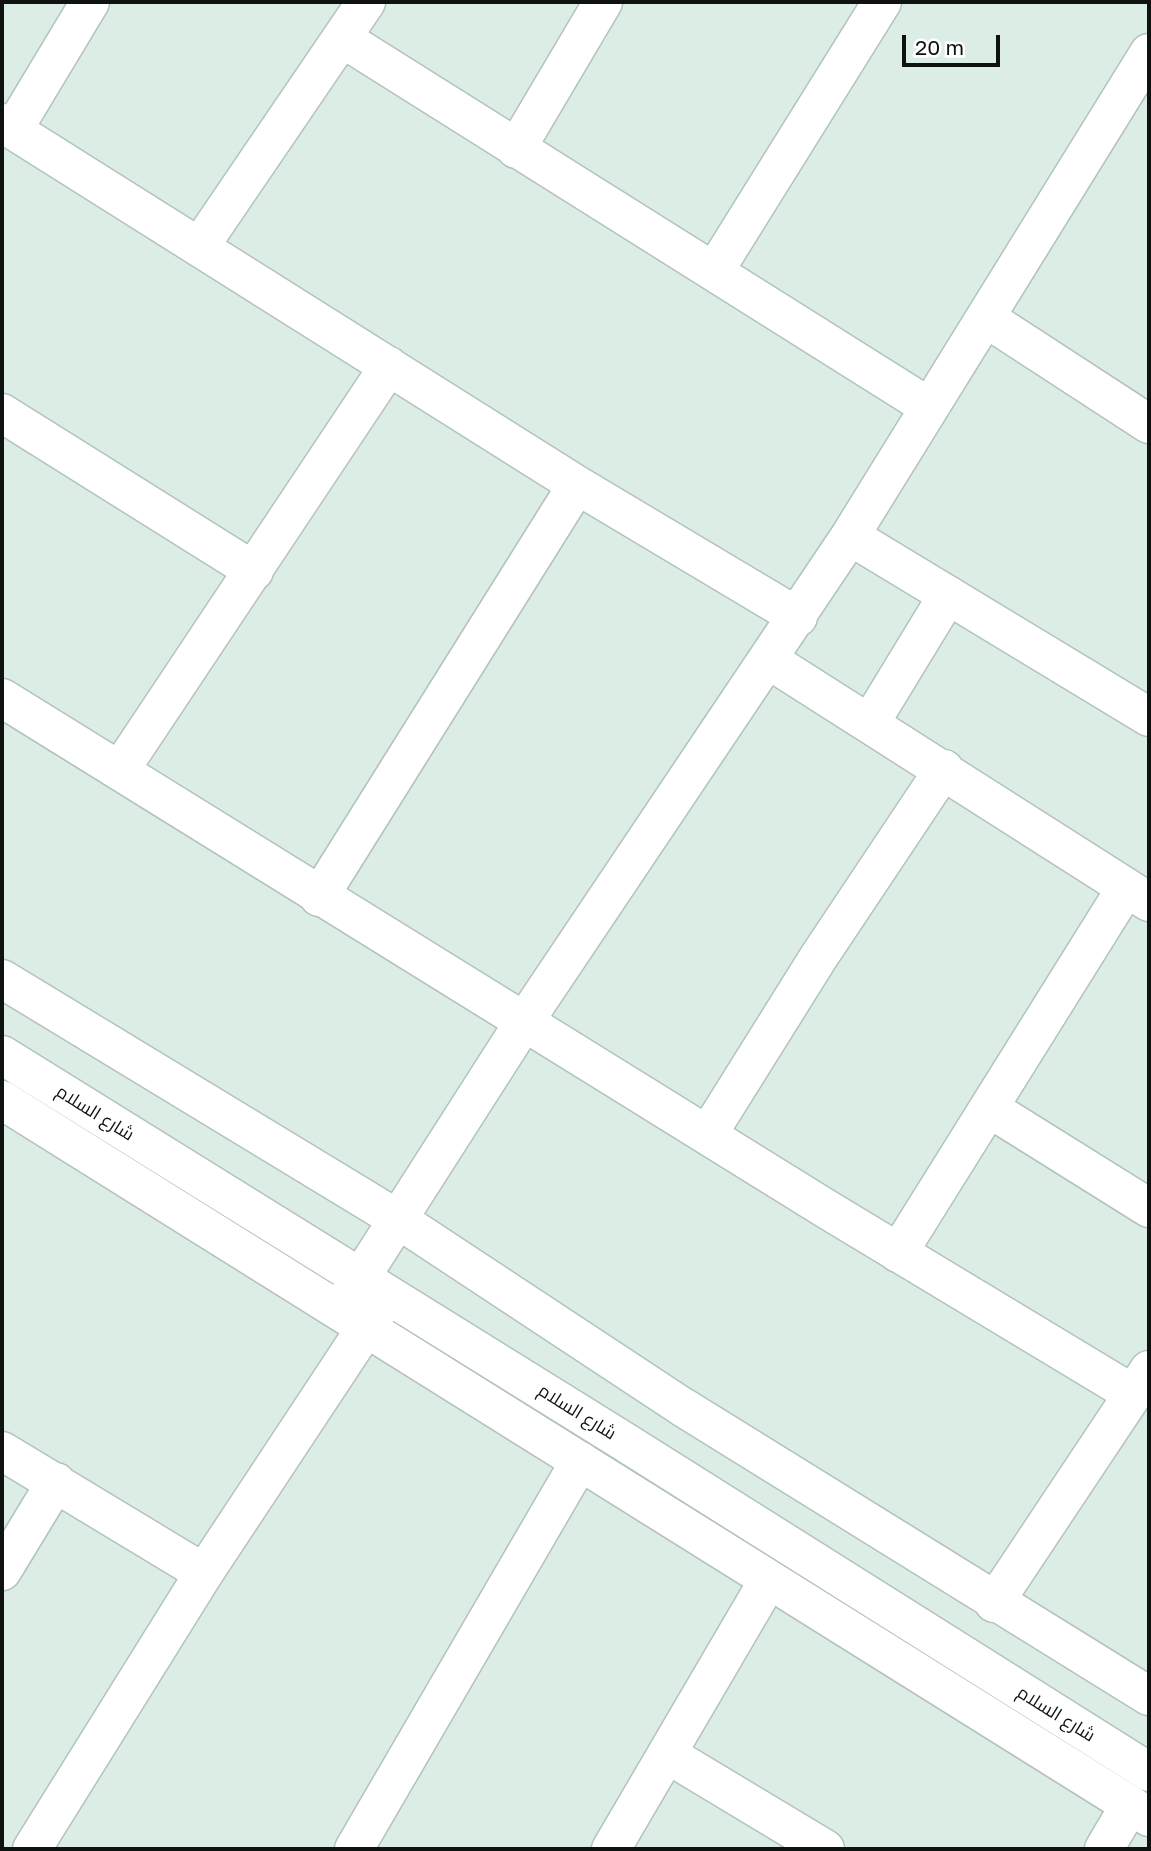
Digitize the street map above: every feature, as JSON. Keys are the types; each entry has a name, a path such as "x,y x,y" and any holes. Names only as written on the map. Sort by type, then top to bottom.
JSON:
{"street":[{"path":"90,2 7,126 577,485 798,617"},
{"path":"200,246 366,2"},
{"path":"516,149 603,2"},
{"path":"715,270 882,2"},
{"path":"342,38 929,407"},
{"path":"32,1849 204,1573 374,1286 399,1220 524,1022 798,617 1149,52"},
{"path":"986,318 1149,424"},
{"path":"120,771 390,366"},
{"path":"2,413 254,571"},
{"path":"319,897 577,485"},
{"path":"850,536 1149,718"},
{"path":"870,723 948,595"},
{"path":"769,660 1138,895 989,1108 898,1253"},
{"path":"2,698 319,897 898,1253 1141,1382 995,1603"},
{"path":"708,1134 818,958 944,769"},
{"path":"2,979 399,1220 681,1406 1149,1696"},
{"name":"شارع السلام","path":"2,1055 1149,1772"},
{"path":"2,1100 1140,1811 1104,1849"},
{"path":"989,1108 1149,1208"},
{"path":"2,1451 204,1573"},
{"path":"354,1849 580,1461"},
{"path":"2,1571 56,1482"},
{"path":"611,1849 768,1581"},
{"path":"667,1754 825,1849"}]}
